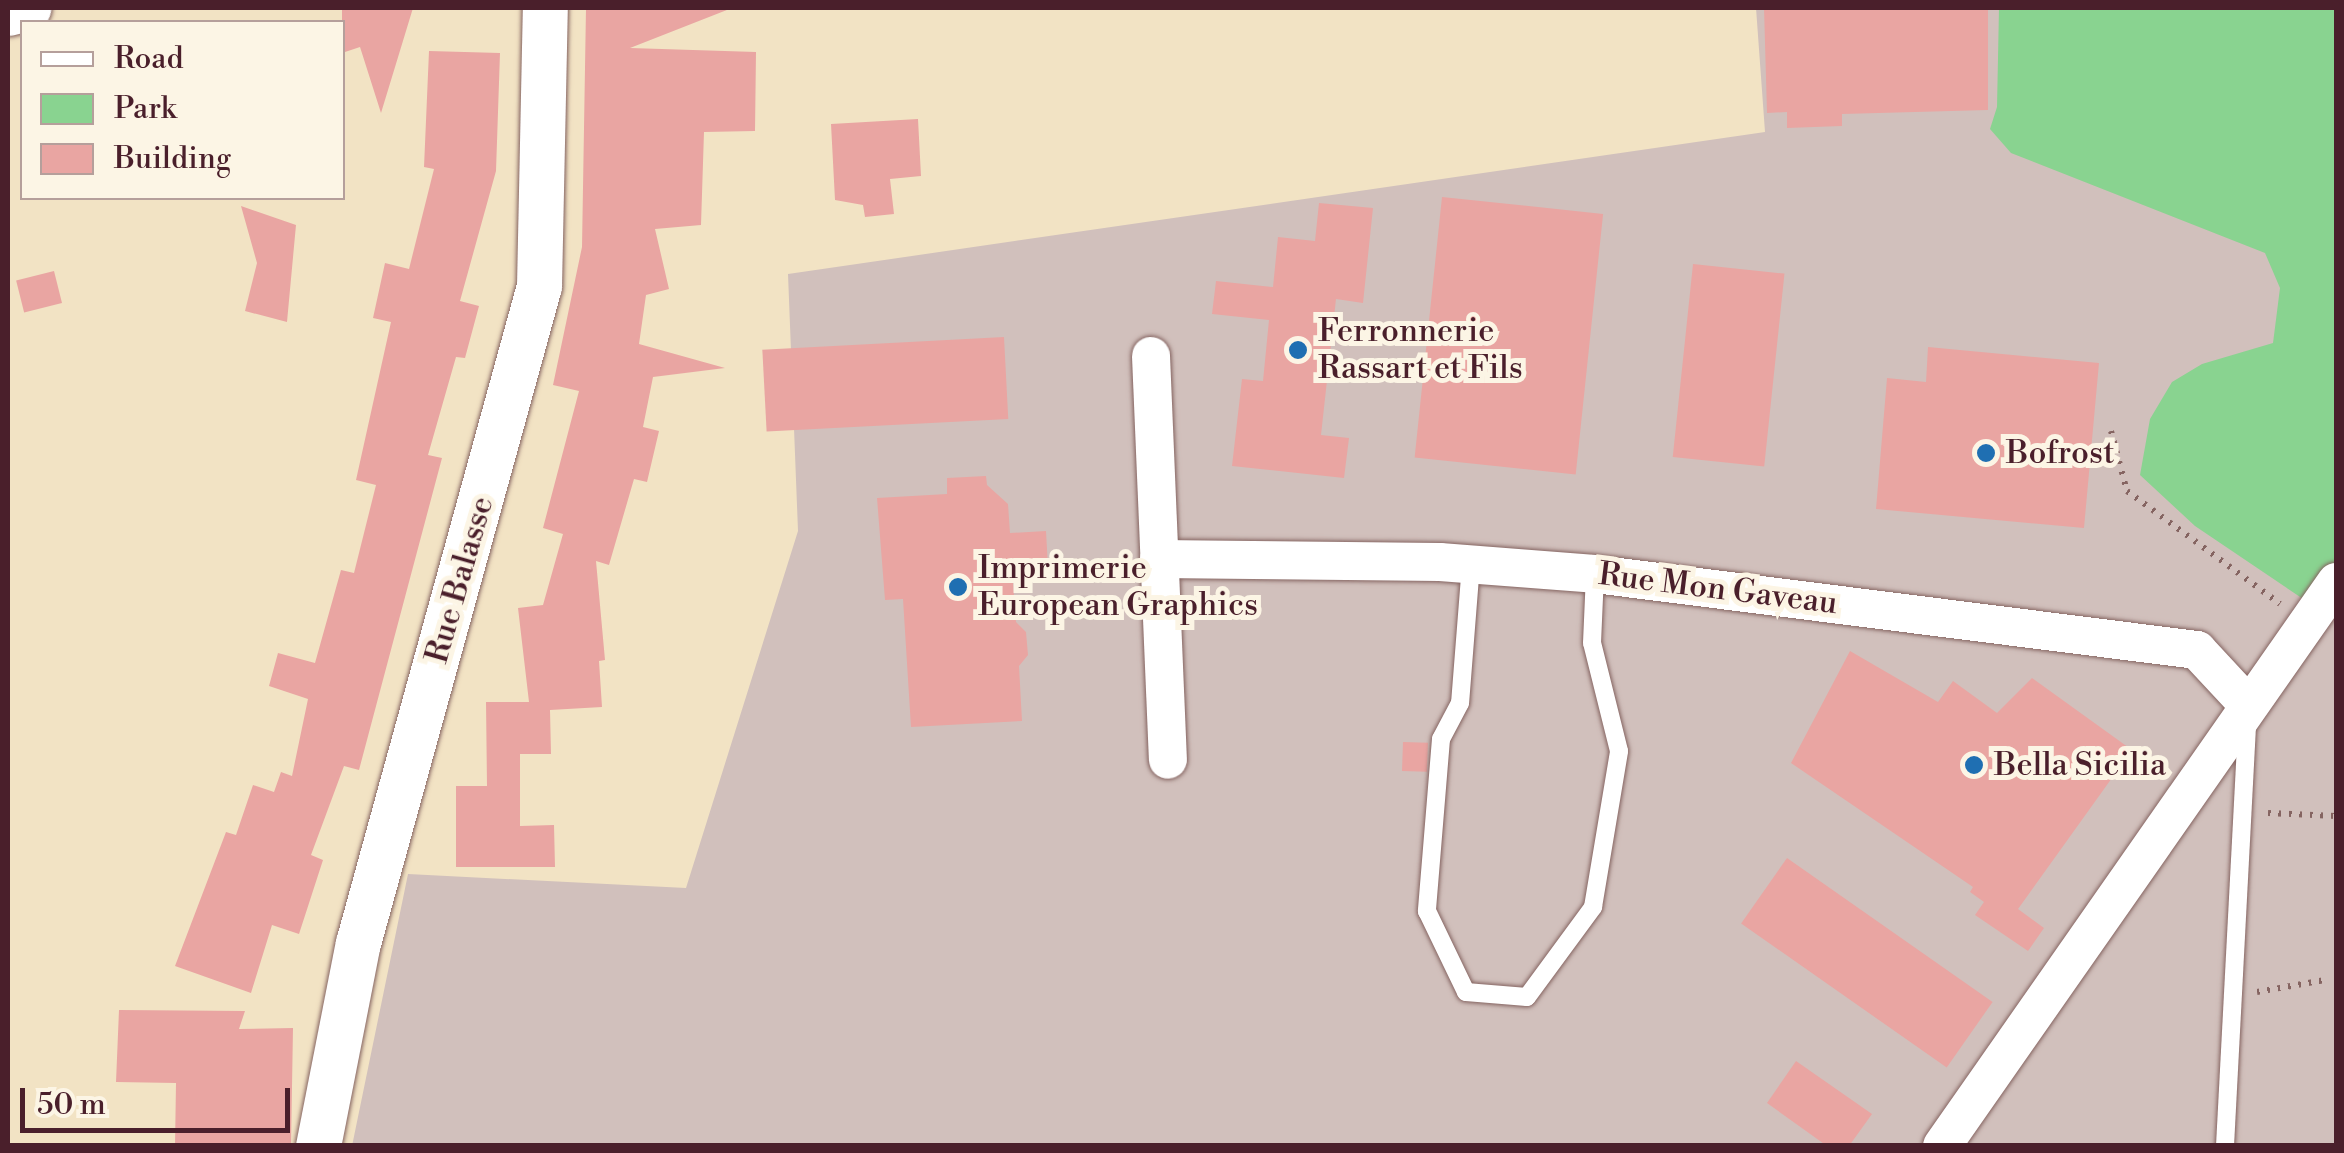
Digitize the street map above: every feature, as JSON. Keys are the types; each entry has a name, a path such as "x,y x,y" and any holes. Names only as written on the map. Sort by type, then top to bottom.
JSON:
{"street":[{"path":"8,13 28,8"},
{"name":"Rue Balasse","path":"318,1146 358,943 539,286 545,8"},
{"path":"1151,356 1168,760"},
{"name":"Rue Mon Gaveau","path":"1160,559 1471,564 1595,574 2197,650 2249,706"},
{"path":"1942,1146 2336,582"}],"lane":[{"path":"1471,564 1470,637 1460,703 1441,739 1427,911 1466,992 1527,996 1592,907 1618,751 1592,644 1595,574"},
{"path":"2225,1146 2238,812 2249,706"}],"path":[{"path":"2111,431 2127,491 2308,623"},
{"path":"2238,812 2336,816"},
{"path":"2231,997 2325,980"}],"shaded area":[{"path":"1756,8 2336,8 2336,1145 352,1146 408,874 686,888 798,531 788,274 1765,132"}],"green space":[{"path":"1999,8 2336,8 2336,582 2318,609 2195,526 2140,475 2150,419 2172,382 2202,364 2273,343 2280,288 2265,253 2011,153 1990,129 1997,107"}],"building":[{"path":"342,8 413,8 381,113 360,47 345,52"},
{"path":"586,8 732,8 630,48 756,52 755,131 704,132 701,225 655,229 669,289 646,295 639,344 725,368 653,377 643,427 659,431 647,482 634,479 609,565 596,561 605,660 599,661 602,707 550,710 551,754 520,754 520,826 554,825 555,867 456,867 456,786 487,786 486,702 529,702 518,608 543,605 563,534 543,528 579,391 553,385 582,247"},
{"path":"1764,8 1988,8 1988,110 1842,114 1842,126 1787,128 1787,112 1767,113"},
{"path":"429,51 500,53 496,171 460,301 479,306 465,358 456,357 428,455 442,458 359,770 344,766 311,855 323,860 299,934 272,925 251,993 175,966 226,832 236,835 253,785 274,792 281,772 292,776 308,699 269,686 278,653 315,663 341,570 354,573 376,485 356,480 391,322 373,318 385,263 409,269 434,169 424,167"},
{"path":"918,119 921,176 890,179 894,214 865,217 863,205 835,200 831,124"},
{"path":"1442,197 1603,214 1576,474 1415,458"},
{"name":"Ferronnerie Rassart et Fils","path":"1319,203 1373,208 1363,303 1336,299 1321,435 1349,438 1344,478 1232,466 1242,379 1263,381 1269,320 1212,314 1216,281 1273,287 1278,237 1315,241"},
{"path":"241,206 296,225 287,322 245,311 257,263"},
{"path":"1693,264 1784,274 1764,467 1673,457"},
{"path":"54,271 62,303 24,312 16,280"},
{"path":"1004,337 1008,419 767,432 762,350"},
{"name":"Bofrost","path":"1928,347 2099,363 2084,528 1876,509 1887,378 1926,382"},
{"name":"Imprimerie European Graphics","path":"986,476 987,485 1008,504 1010,533 1046,531 1048,567 1012,569 1016,622 1026,632 1028,655 1019,666 1022,721 911,727 903,599 885,600 877,498 947,494 947,478"},
{"name":"Bella Sicilia","path":"1850,651 1938,702 1953,681 1997,713 2032,678 2132,750 2018,909 2044,928 2028,951 1975,915 1984,902 1970,892 1973,887 1791,763"},
{"path":"1403,742 1428,743 1427,772 1402,771"},
{"path":"1787,858 1993,1002 1947,1067 1741,924"},
{"path":"119,1010 245,1011 239,1029 293,1028 291,1146 175,1146 176,1083 116,1082"},
{"path":"1796,1061 1872,1114 1849,1146 1827,1146 1767,1103"}],"place":[{"name":"Ferronnerie Rassart et Fils","path":"1298,350"},
{"name":"Bofrost","path":"1986,453"},
{"name":"Imprimerie European Graphics","path":"958,587"},
{"name":"Bella Sicilia","path":"1974,765"}]}
